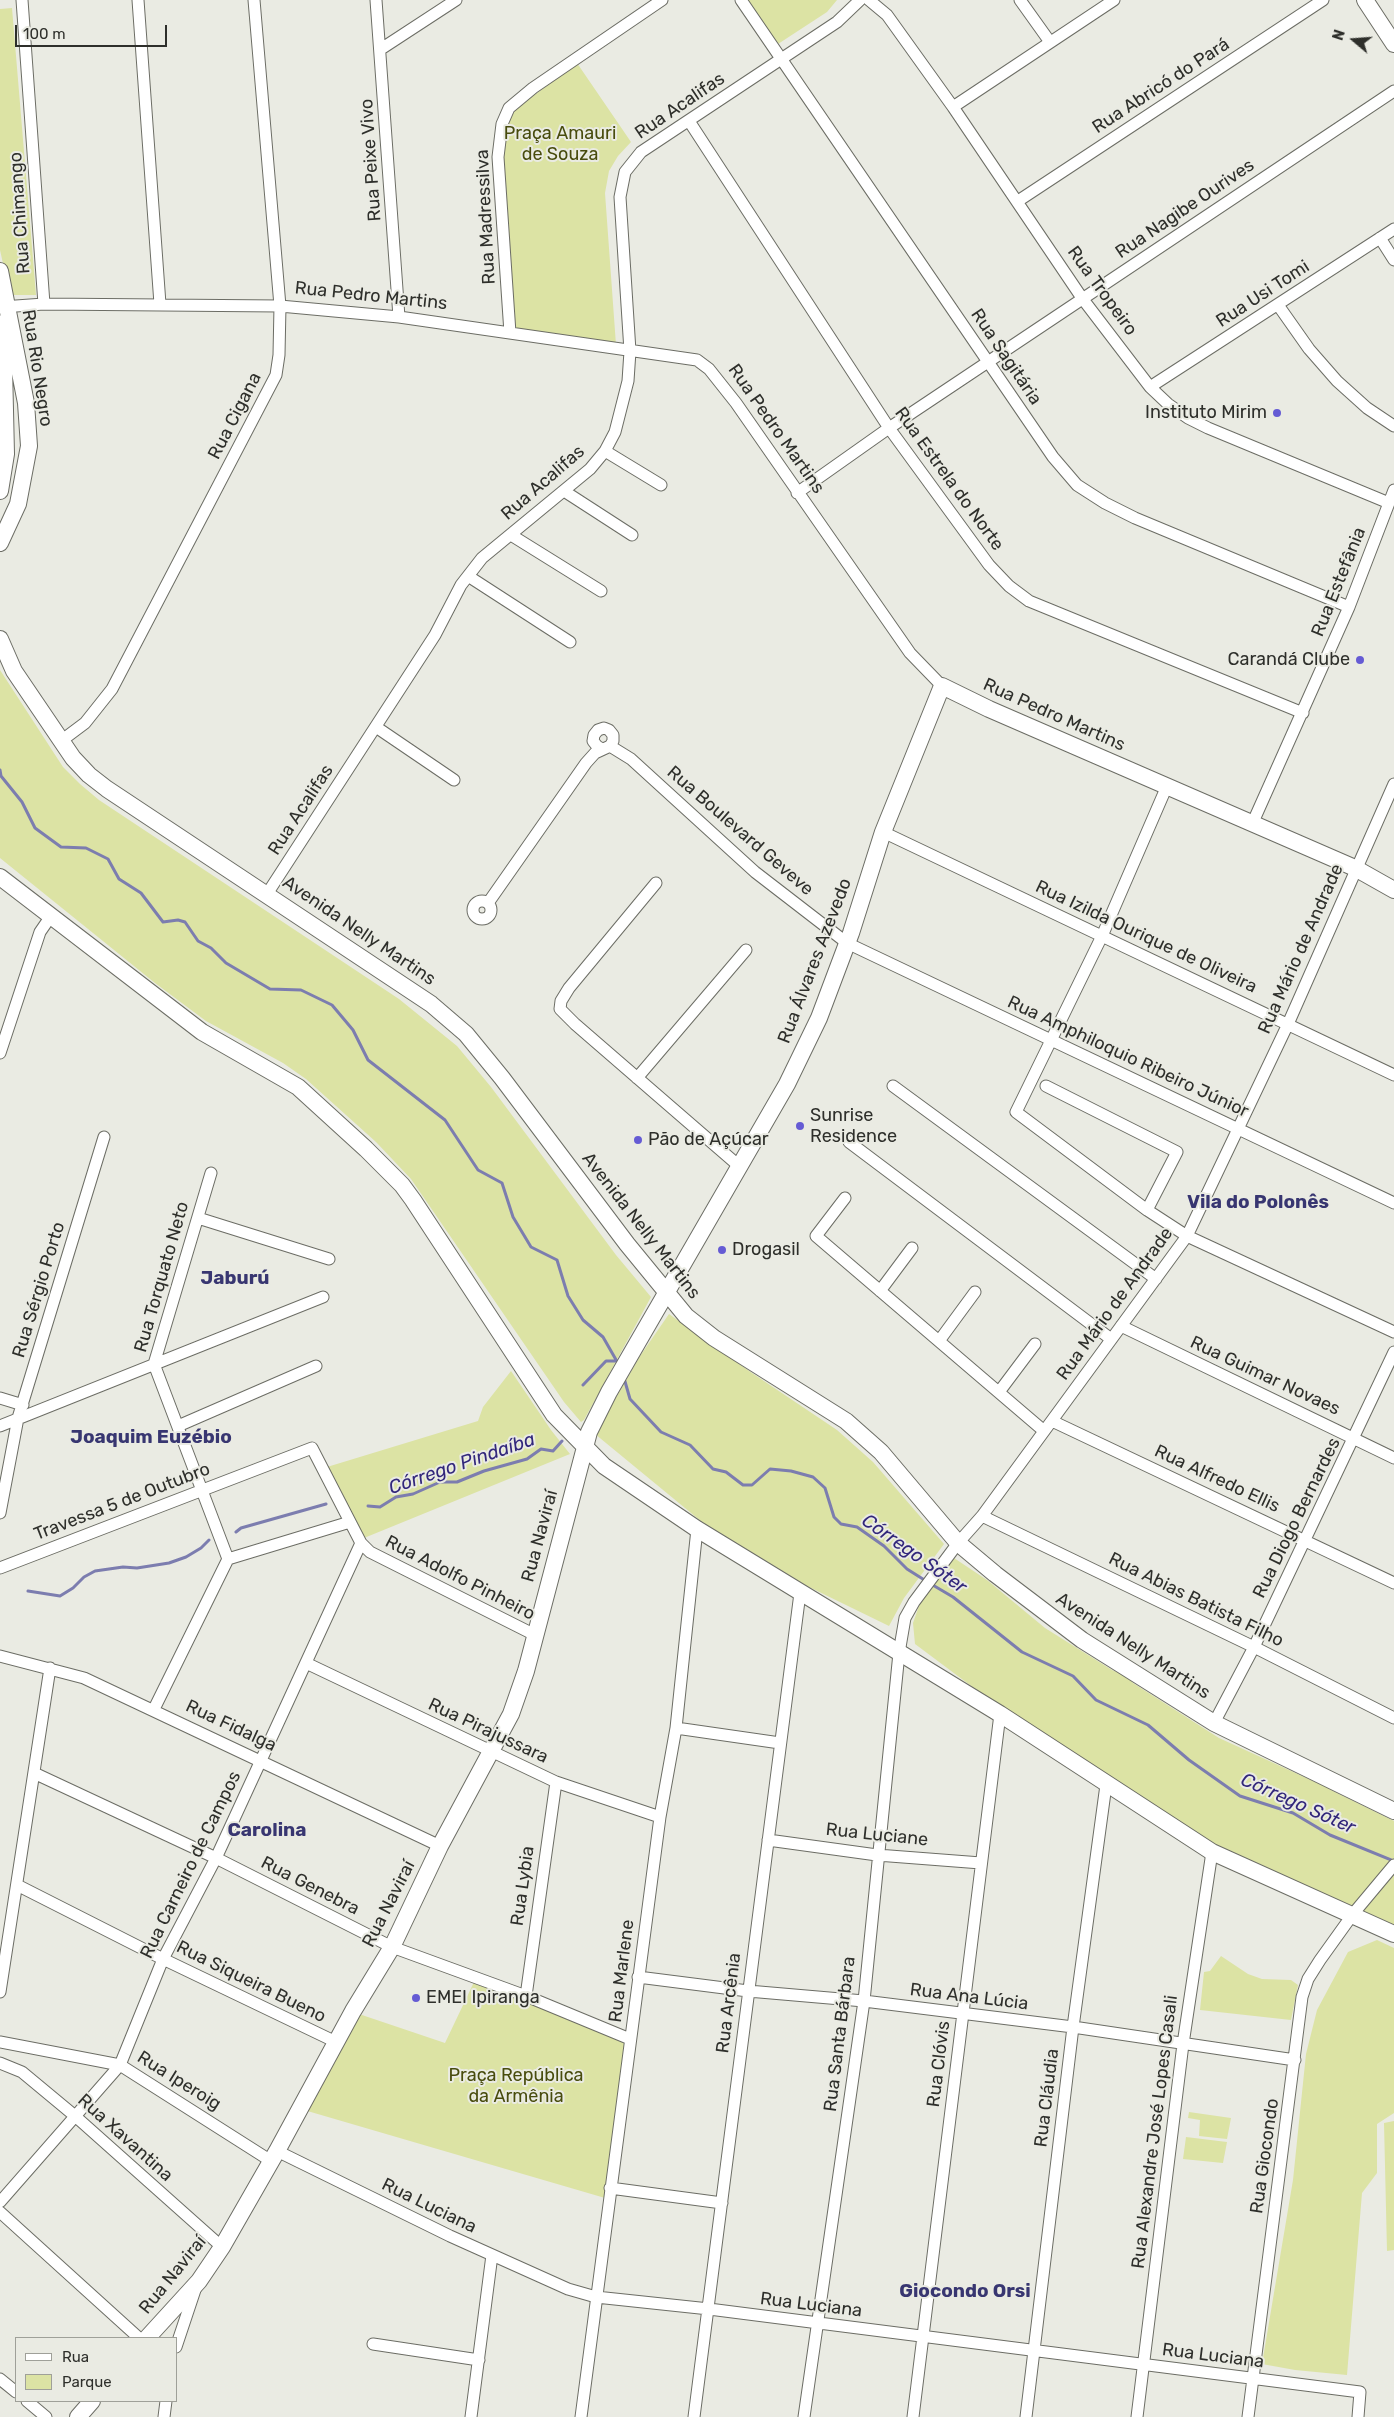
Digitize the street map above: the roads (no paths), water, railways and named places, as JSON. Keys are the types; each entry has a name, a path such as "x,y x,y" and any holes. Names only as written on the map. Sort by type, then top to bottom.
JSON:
{"main road":[{"path":"1365,0 1394,44"},
{"path":"0,272 4,304"},
{"name":"Rua Rio Negro","path":"0,491 3,455 4,304"},
{"name":"Rua Rio Negro","path":"3,537 18,504 29,446 26,403 4,304"},
{"path":"3,455 16,456 21,466 18,504"},
{"path":"0,557 3,537"},
{"name":"Avenida Nelly Martins","path":"0,639 14,671 61,741 89,774 107,789 268,894 431,1004 466,1034 502,1078 666,1293 686,1316 710,1336 846,1420 881,1452 958,1543 1082,1640 1214,1723 1394,1812"},
{"name":"Rua Pedro Martins","path":"942,686 966,699 1253,822 1355,868 1394,890"},
{"name":"Rua Álvares Azevedo","path":"584,1448 589,1432 609,1392 791,1076 819,1018 847,943 883,832 942,686"},
{"path":"0,877 202,1032 298,1087 366,1149 413,1200 554,1415 584,1448 604,1466 697,1529 1000,1714 1212,1852 1394,1934"},
{"name":"Rua Naviraí","path":"148,2337 198,2281 222,2247 336,2042 392,1947 440,1846 492,1753 511,1714 526,1671 584,1448"},
{"path":"78,2417 91,2402"}],"street":[{"name":"Rua Chimango","path":"22,0 44,304"},
{"path":"138,0 160,304"},
{"name":"Rua Cigana","path":"61,741 85,723 112,689 276,375 279,355 280,306 254,0"},
{"name":"Rua Peixe Vivo","path":"376,0 399,317"},
{"path":"381,49 456,0"},
{"name":"Rua Madressilva","path":"510,333 498,157 502,124 509,108 522,96 662,0"},
{"name":"Rua Sagitária","path":"741,0 1053,457 1077,485 1105,503 1135,518 1349,607"},
{"name":"Rua Acalifas","path":"268,894 435,636 461,585 482,558 590,469 605,451 615,432 628,381 630,351 620,197 625,172 641,152 837,22 860,0"},
{"name":"Rua Tropeiro","path":"869,0 887,15 1018,201 1082,298 1150,387 1168,404 1201,425 1389,503"},
{"path":"1020,0 1050,42"},
{"path":"953,107 1114,0"},
{"name":"Rua Abricó do Pará","path":"1018,201 1323,0"},
{"name":"Rua Nagibe Ourives","path":"797,493 889,428 1082,298 1394,91"},
{"name":"Rua Estrela do Norte","path":"689,121 889,428 989,565 1009,586 1029,601 1303,713"},
{"name":"Rua Usi Tomi","path":"1150,387 1394,229"},
{"path":"1380,238 1394,260"},
{"name":"Rua Pedro Martins","path":"4,304 280,306 399,317 630,351 682,356 697,360 709,369 736,403 797,493 910,652 942,686"},
{"path":"1278,305 1309,349 1337,381 1367,408 1394,426"},
{"path":"605,451 661,485"},
{"name":"Rua Estefânia","path":"1253,822 1349,607 1394,490"},
{"path":"564,491 632,535"},
{"path":"511,535 601,590"},
{"path":"468,576 570,642"},
{"path":"376,727 454,780"},
{"name":"Rua Boulevard Geveve","path":"488,903 586,764 595,753 606,748 630,759 755,872 847,943"},
{"name":"Rua Mário de Andrade","path":"899,1653 905,1618 940,1567 982,1516 1187,1236 1288,1024 1355,868 1394,784"},
{"path":"1167,786 1102,936 1016,1112 1147,1210 1187,1236 1394,1332"},
{"name":"Rua Izilda Ourique de Oliveira","path":"883,832 1394,1075"},
{"path":"656,883 561,1001 560,1009 739,1166"},
{"path":"0,1053 40,932 50,916"},
{"name":"Rua Amphiloquio Ribeiro Júnior","path":"847,943 1394,1203"},
{"path":"637,1078 746,950"},
{"path":"893,1086 1156,1278"},
{"path":"1046,1086 1177,1152 1147,1210"},
{"name":"Rua Sérgio Porto","path":"0,1513 18,1418 104,1137"},
{"path":"849,1142 1111,1339"},
{"name":"Rua Torquato Neto","path":"211,1173 154,1364 228,1558"},
{"path":"845,1198 816,1236 1044,1431"},
{"path":"198,1218 329,1259"},
{"path":"880,1291 912,1248"},
{"path":"939,1341 975,1292"},
{"path":"0,1426 323,1297"},
{"name":"Rua Guimar Novaes","path":"1121,1326 1394,1458"},
{"path":"999,1392 1035,1344"},
{"name":"Rua Diogo Bernardes","path":"1214,1723 1254,1647 1306,1540 1394,1352"},
{"path":"178,1426 316,1366"},
{"path":"0,1398 22,1405"},
{"name":"Rua Alfredo Ellis","path":"1052,1421 1394,1583"},
{"name":"Travessa 5 de Outubro","path":"0,1568 312,1448"},
{"name":"Rua Adolfo Pinheiro","path":"312,1448 361,1543 370,1552 535,1635"},
{"name":"Rua Abias Batista Filho","path":"982,1516 1254,1647 1394,1718"},
{"path":"154,1709 228,1558 350,1522"},
{"name":"Rua Marlene","path":"581,2417 660,1817 676,1728 697,1529"},
{"name":"Rua Carneiro de Campos","path":"0,2202 120,2065 163,1959 216,1858 361,1543"},
{"name":"Rua Arcênia","path":"694,2417 800,1593"},
{"name":"Rua Santa Bárbara","path":"804,2417 864,2001 877,1855 899,1653"},
{"name":"Rua Fidalga","path":"0,1656 84,1678 154,1709 440,1846"},
{"name":"Rua Pirajussara","path":"306,1663 556,1782 660,1817"},
{"path":"0,1992 50,1668"},
{"name":"Rua Clóvis","path":"913,2417 1000,1714"},
{"path":"676,1728 780,1743"},
{"name":"Rua Genebra","path":"34,1773 216,1858 392,1947 526,1996 630,2039"},
{"name":"Rua Lybia","path":"526,1996 556,1782"},
{"name":"Rua Cláudia","path":"1026,2417 1073,2027 1106,1784"},
{"name":"Rua Luciane","path":"768,1840 877,1855 981,1863"},
{"name":"Rua Alexandre José Lopes Casali","path":"1137,2417 1183,2044 1212,1852"},
{"name":"Rua Giocondo","path":"1248,2417 1302,1997 1308,1978 1353,1914 1391,1869"},
{"name":"Rua Siqueira Bueno","path":"17,1885 163,1959 336,2042"},
{"name":"Rua Ana Lúcia","path":"638,1977 748,1991 864,2001 1073,2027 1295,2060"},
{"name":"Rua Iperoig","path":"0,2042 120,2065 274,2156"},
{"name":"Rua Xavantina","path":"0,2063 22,2072 75,2116 222,2247"},
{"name":"Rua Luciana","path":"274,2156 568,2289 596,2297 709,2309 1034,2352 1360,2392 1358,2417"},
{"path":"610,2188 722,2203"},
{"path":"0,2212 137,2337"},
{"path":"471,2417 492,2255"},
{"path":"178,2341 198,2281"},
{"path":"373,2344 479,2360"},
{"path":"0,2379 15,2391"},
{"path":"27,2402 46,2417"},
{"path":"164,2417 166,2402"}],"waterway":[{"name":"Córrego Sóter","path":"0,770 1,776 22,802 35,828 61,847 86,848 108,859 119,879 141,893 163,922 178,920 185,922 198,941 211,948 226,963 270,989 301,990 332,1005 353,1030 368,1060 445,1120 478,1170 502,1183 513,1217 531,1247 557,1260 568,1296 583,1320 603,1337 619,1365"},
{"name":"Córrego Pindaíba","path":"583,1385 606,1361 616,1361"},
{"name":"Córrego Sóter","path":"624,1378 630,1399 661,1432 690,1445 713,1469 726,1472 743,1485 752,1485 770,1469 791,1471 813,1477 825,1488 834,1517 841,1524 857,1527 884,1546 907,1569 926,1581"},
{"name":"Córrego Pindaíba","path":"368,1506 380,1507 396,1497 413,1494 440,1482 457,1482 484,1471 527,1459 541,1449 553,1451 562,1441"},
{"name":"Córrego Pindaíba","path":"236,1532 241,1528 326,1504"},
{"name":"Córrego Pindaíba","path":"28,1591 60,1596 73,1588 84,1577 95,1571 123,1567 137,1568 169,1563 186,1557 201,1548 209,1540"},
{"name":"Córrego Sóter","path":"931,1584 953,1597 1022,1652 1073,1676 1096,1700 1148,1725 1189,1760 1240,1796 1293,1813 1330,1835 1394,1861"}],"place":[{"name":"Instituto Mirim","path":"1277,413"},
{"name":"Carandá Clube","path":"1360,660"},
{"name":"Sunrise Residence","path":"800,1126"},
{"name":"Pão de Açúcar","path":"638,1140"},
{"name":"Drogasil","path":"722,1250"},
{"name":"EMEI Ipiranga","path":"416,1998"}],"district":[{"name":"Vila do Polonês","path":"1258,1203"},
{"name":"Jaburú","path":"235,1279"},
{"name":"Joaquim Euzébio","path":"151,1438"},
{"name":"Carolina","path":"267,1831"},
{"name":"Giocondo Orsi","path":"965,2292"}],"park label":[{"name":"Praça Amauri de Souza","path":"560,144"},
{"name":"Praça República da Armênia","path":"516,2086"}]}
